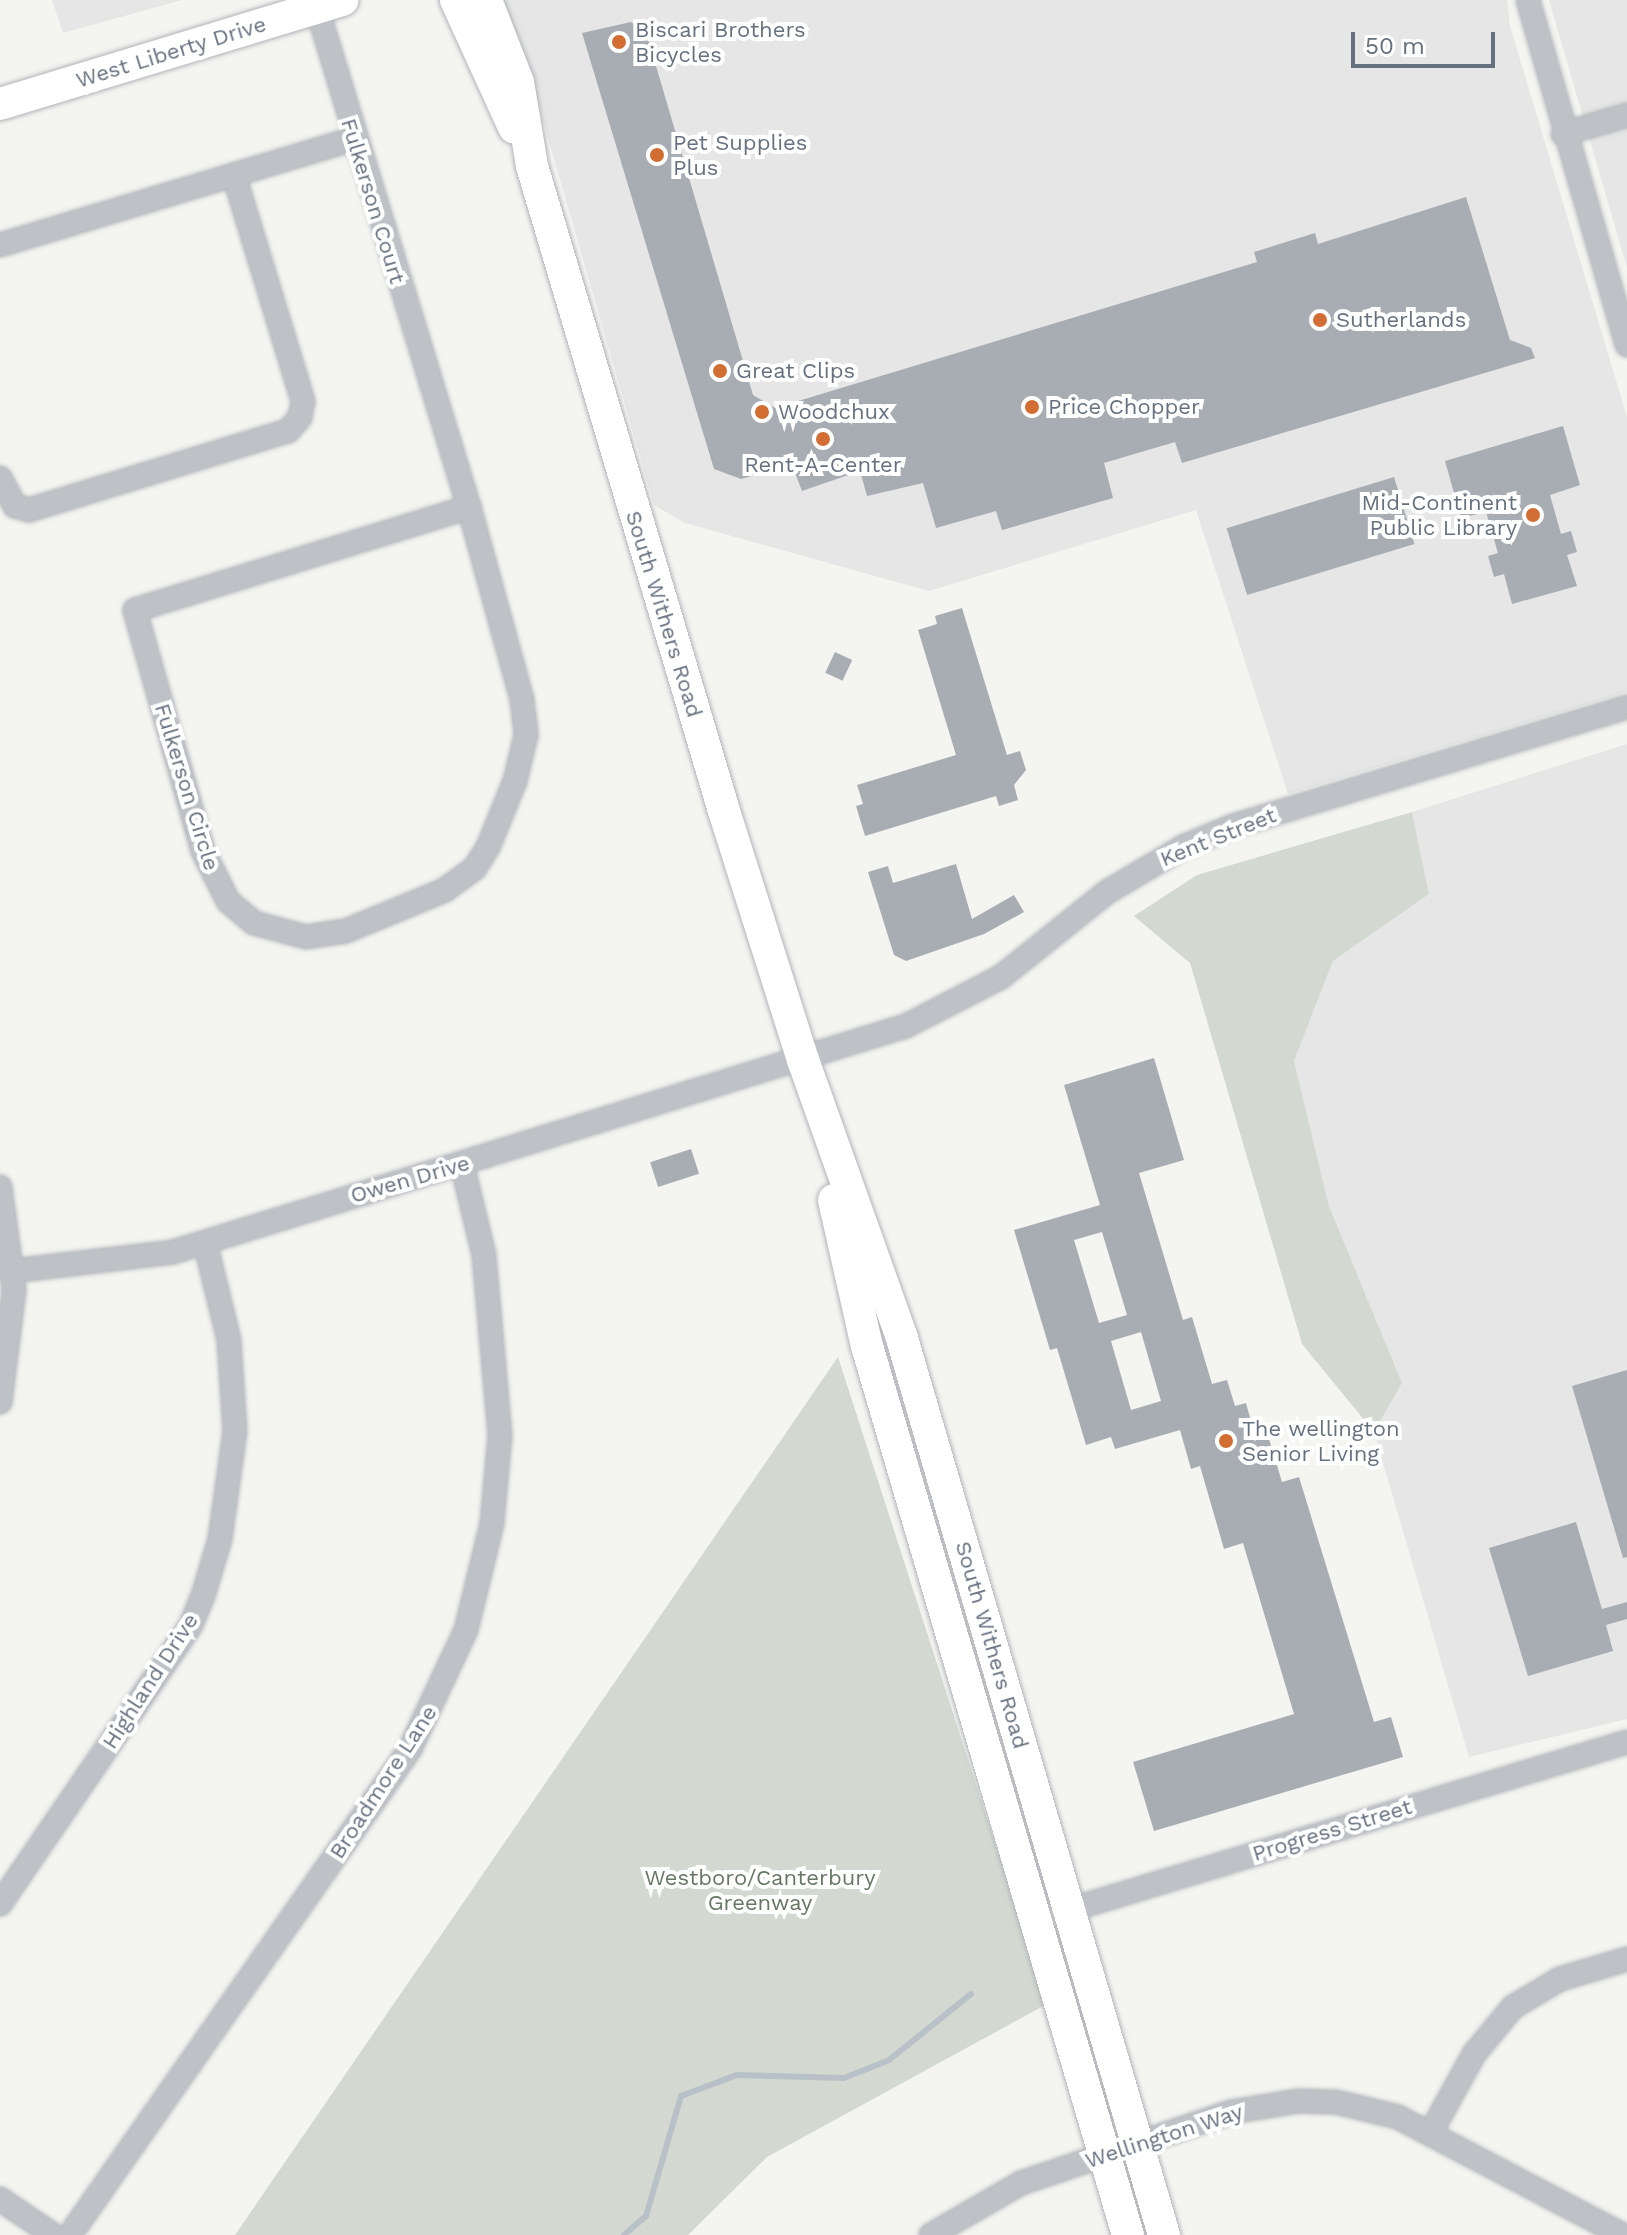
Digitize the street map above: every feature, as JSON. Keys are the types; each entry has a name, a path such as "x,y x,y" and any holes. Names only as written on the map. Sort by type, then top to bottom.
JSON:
{"main road":[{"name":"South Withers Road","path":"456,0 532,166"},
{"name":"South Withers Road","path":"486,0 518,82 532,166 619,469 803,1060 901,1335 1164,2235"},
{"name":"West Liberty Drive","path":"0,104 330,4"},
{"name":"South Withers Road","path":"803,1060 867,1346 1128,2235"}],"street":[{"path":"1528,0 1563,134 1627,345"},
{"name":"Fulkerson Court","path":"330,4 354,139 433,393"},
{"path":"1563,134 1627,115"},
{"path":"0,245 354,139"},
{"path":"0,478 15,506 29,510 288,431 300,417 303,401 234,175"},
{"name":"Fulkerson Circle","path":"433,393 469,507 522,700 526,735 515,781 488,847 475,868 445,890 346,931 306,937 254,923 228,901 203,851 135,610 469,507"},
{"name":"Kent Street","path":"803,1060 955,1004 1001,977 1107,892 1183,847 1233,826 1627,707"},
{"name":"Owen Drive","path":"12,1271 124,1261 205,1242 803,1060"},
{"name":"Broadmore Lane","path":"70,2235 386,1786 431,1710 466,1630 492,1523 500,1435 484,1255 462,1164"},
{"path":"0,1187 12,1271 13,1323 0,1402"},
{"name":"Highland Drive","path":"0,1904 191,1625 203,1596 220,1539 235,1431 229,1340 205,1242"},
{"name":"Progress Street","path":"1036,1920 1627,1742"},
{"path":"1431,2132 1474,2054 1513,2007 1560,1979 1627,1959"},
{"name":"Wellington Way","path":"931,2235 998,2193 1231,2112 1299,2101 1367,2108 1431,2132 1623,2235"},
{"path":"0,2199 53,2235"}],"shaded area":[{"path":"52,0 182,0 63,33"},
{"path":"501,0 1507,0 1510,26 1627,417 1627,692 1288,794 1196,510 929,591 685,523 654,505 531,79"},
{"path":"1549,0 1627,0 1627,268"},
{"path":"1627,744 1627,1719 1469,1757 1374,1432 1402,1383 1329,1206 1294,1061 1333,961 1429,894 1412,812"}],"green space":[{"path":"1412,812 1429,894 1333,961 1294,1061 1329,1206 1402,1383 1374,1432 1302,1344 1190,963 1134,916 1197,875"},
{"name":"Westboro/Canterbury Greenway","path":"838,1357 1047,2004 767,2157 688,2235 235,2235"}],"building":[{"path":"631,22 646,32 753,395 775,408 1257,262 1254,252 1315,233 1318,244 1466,197 1510,340 1531,348 1535,358 1182,463 1175,442 1104,463 1113,498 1002,530 996,511 936,528 923,483 867,496 860,471 802,491 792,465 741,479 714,469 582,33"},
{"name":"Mid-Continent Public Library","path":"1563,426 1580,485 1550,495 1561,534 1571,531 1577,552 1567,555 1577,586 1512,604 1504,574 1494,577 1488,556 1498,553 1486,512 1461,518 1445,461"},
{"path":"1394,477 1414,544 1247,595 1227,528"},
{"path":"962,608 1007,755 1020,751 1026,770 1014,785 1018,800 999,806 996,796 865,836 856,806 863,804 857,785 956,755 918,630 937,624 935,616"},
{"path":"835,652 852,660 842,681 825,673"},
{"path":"956,864 972,919 1014,895 1024,912 984,934 906,961 894,955 868,872 888,866 893,883"},
{"name":"The wellington Senior Living","path":"1154,1058 1184,1160 1139,1173 1183,1320 1192,1317 1212,1384 1227,1380 1235,1406 1246,1403 1252,1425 1264,1422 1282,1482 1299,1477 1374,1722 1391,1717 1403,1757 1154,1831 1133,1762 1294,1714 1243,1543 1224,1549 1200,1466 1191,1469 1180,1430 1115,1449 1111,1437 1086,1445 1057,1348 1050,1350 1014,1230 1100,1205 1064,1085","holes":["1102,1232 1127,1315 1099,1323 1074,1240","1141,1332 1161,1401 1131,1410 1111,1341"]},
{"path":"691,1149 699,1174 658,1187 650,1162"},
{"path":"1627,1370 1627,1557 1623,1558 1572,1386"},
{"path":"1576,1522 1602,1609 1627,1602 1627,1619 1606,1625 1613,1651 1528,1676 1489,1548"}],"waterway":[{"path":"624,2235 646,2216 681,2096 737,2075 844,2078 889,2060 971,1994"}],"place":[{"name":"Biscari Brothers Bicycles","path":"619,42"},
{"name":"Pet Supplies Plus","path":"657,155"},
{"name":"Sutherlands","path":"1320,320"},
{"name":"Great Clips","path":"720,371"},
{"name":"Price Chopper","path":"1032,407"},
{"name":"Woodchux","path":"762,412"},
{"name":"Rent-A-Center","path":"823,439"},
{"name":"Mid-Continent Public Library","path":"1533,515"},
{"name":"The wellington Senior Living","path":"1226,1441"}]}
